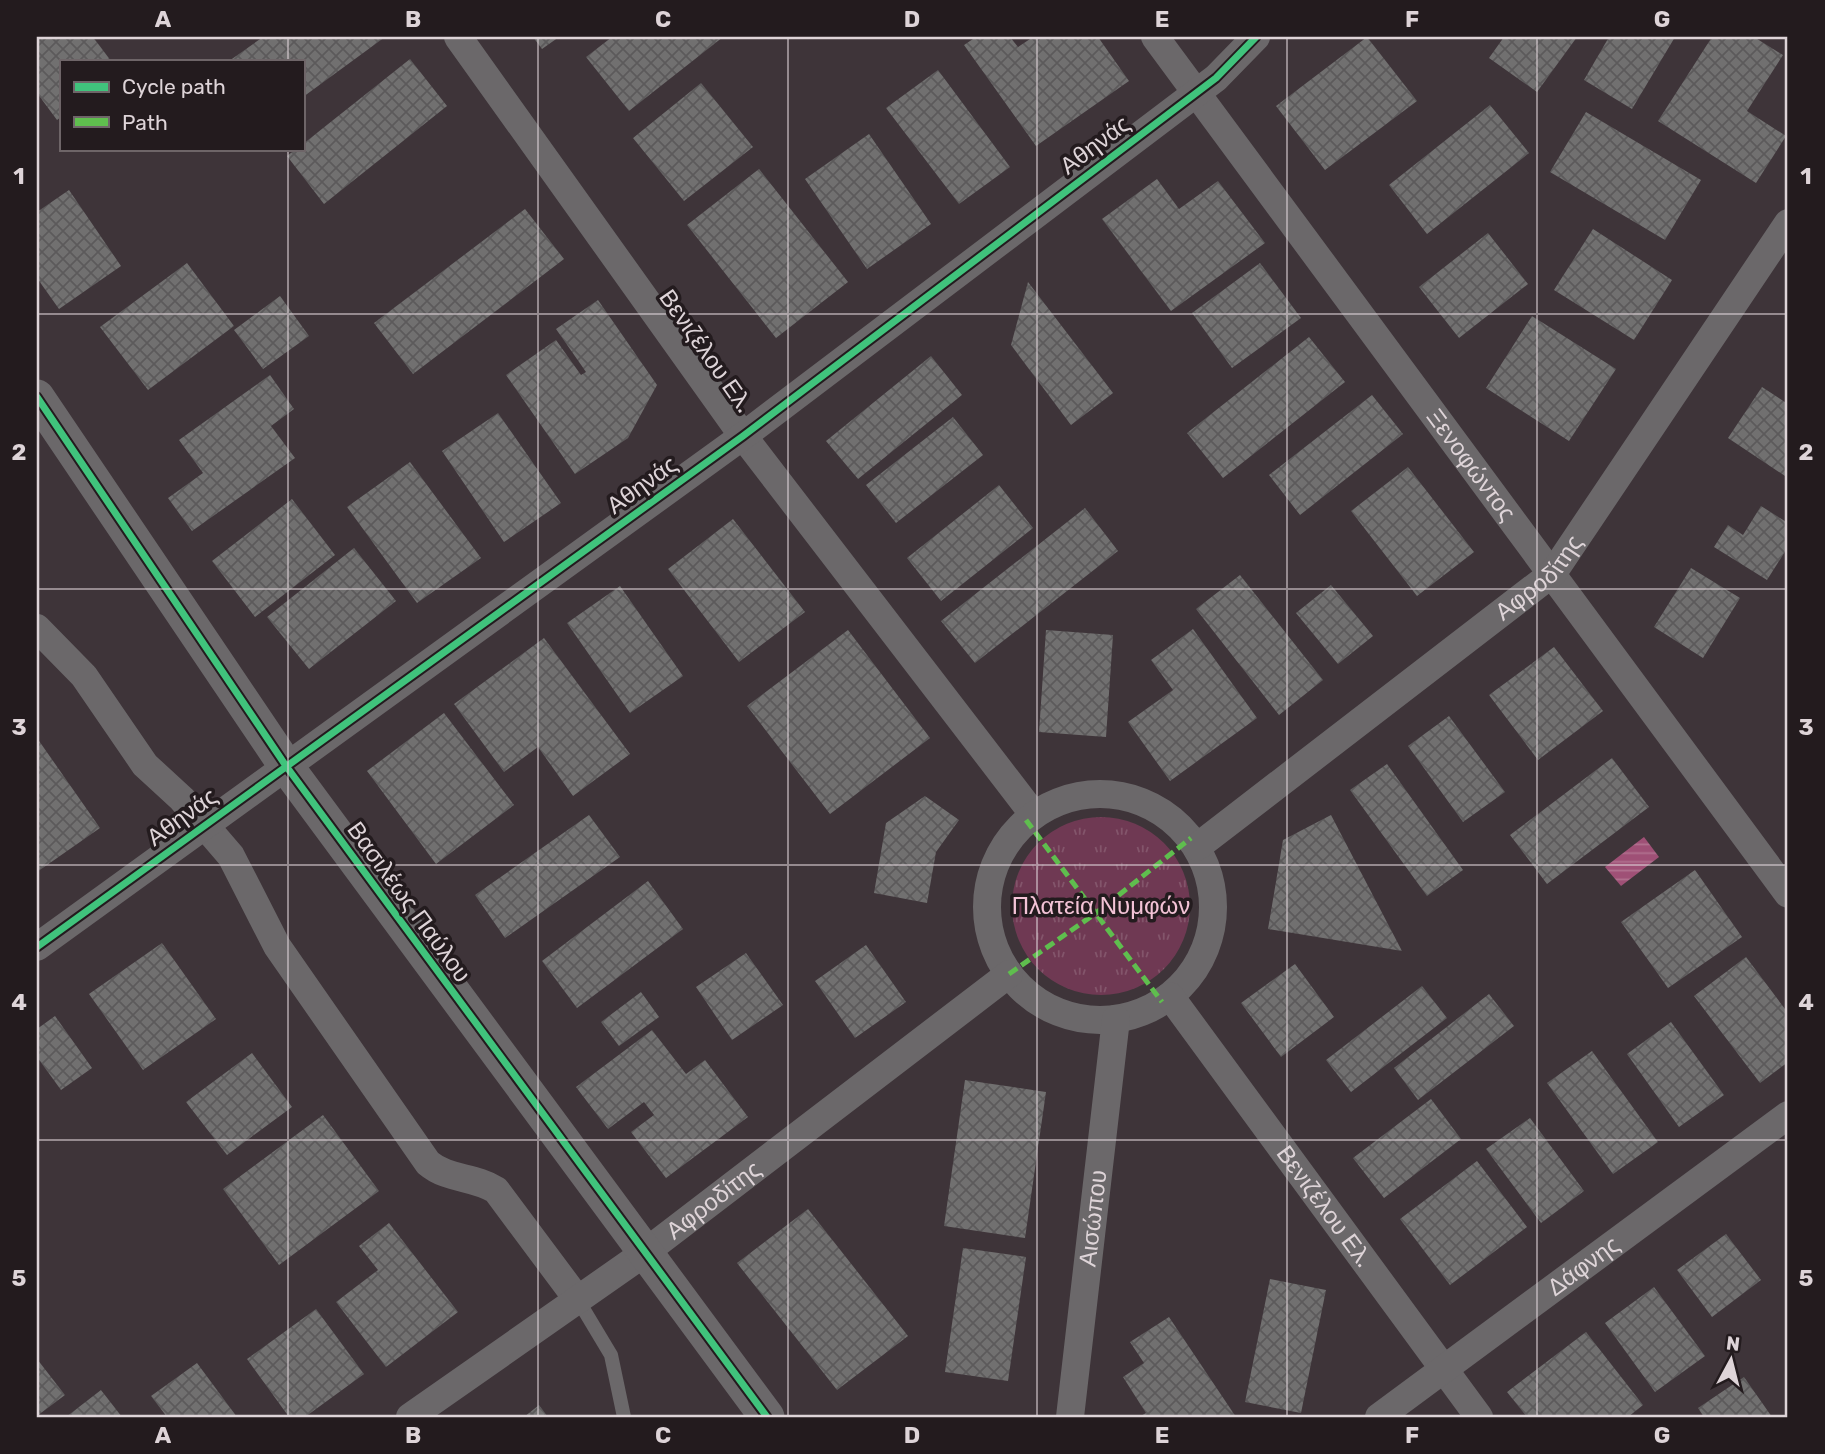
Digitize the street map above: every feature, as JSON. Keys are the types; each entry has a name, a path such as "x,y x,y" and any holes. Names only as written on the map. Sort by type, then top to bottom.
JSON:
{"street":[{"name":"Βενιζέλου Ελ.","path":"458,37 743,436 1034,815"},
{"name":"Ξενοφώντος","path":"1155,37 1788,894"},
{"name":"Αθηνάς","path":"37,947 743,436 1216,78 1256,37"},
{"name":"Αφροδίτης","path":"1197,847 1553,573 1788,223"},
{"name":"Βασιλέως Παύλου","path":"37,397 286,766 643,1254 766,1417"},
{"path":"37,628 83,676 145,765 205,824 231,856 247,882 277,946 428,1163 441,1174 486,1183 496,1190 578,1300"},
{"path":"1099,793 1134,799 1165,814 1197,847 1212,886 1212,927 1198,965 1162,1002 1115,1019 1086,1019 1056,1012 1030,996 1009,974 993,945 986,911 990,877 1004,846 1034,815 1065,799 1099,793"},
{"name":"Αφροδίτης","path":"410,1417 643,1254 1009,974"},
{"name":"Βενιζέλου Ελ.","path":"1170,996 1479,1417"},
{"name":"Αισώπου","path":"1070,1417 1115,1019"},
{"name":"Δάφνης","path":"1379,1417 1788,1115"}],"lane":[{"path":"578,1300 611,1355 624,1417"}],"green space":[{"name":"Πλατεία Νυμφών","path":"1101,817 1135,824 1164,843 1183,872 1190,906 1183,940 1164,969 1135,988 1101,995 1067,988 1038,969 1019,940 1012,906 1019,872 1038,843 1067,824"}],"shaded area":[{"path":"1644,837 1659,857 1621,886 1605,867"}],"building":[{"path":"37,37 93,37 110,60 60,60 60,118 57,120 37,93"},
{"path":"263,37 385,37 304,96 304,60 230,60"},
{"path":"533,37 559,37 542,49"},
{"path":"612,37 723,37 629,111 586,57"},
{"path":"976,37 1010,37 1018,47 1033,37 1098,37 1129,81 1036,146 964,45"},
{"path":"1367,37 1417,101 1325,170 1276,106"},
{"path":"1504,37 1577,37 1537,92 1489,58"},
{"path":"1609,37 1675,37 1632,109 1584,80"},
{"path":"1712,37 1754,37 1783,55 1747,111 1786,136 1756,183 1658,121"},
{"path":"410,59 447,106 324,204 287,156 295,150 304,150 304,143"},
{"path":"938,70 1010,167 959,204 886,108"},
{"path":"701,83 753,147 684,201 633,138"},
{"path":"1490,105 1529,153 1427,234 1389,185"},
{"path":"1586,112 1701,180 1665,240 1550,172"},
{"path":"869,134 931,224 867,269 805,179"},
{"path":"759,169 848,282 776,338 687,225"},
{"path":"1157,179 1179,209 1218,181 1265,243 1171,311 1102,219"},
{"path":"69,190 121,266 59,309 37,278 37,212"},
{"path":"525,209 564,259 413,374 374,323"},
{"path":"1593,229 1672,280 1634,340 1554,290"},
{"path":"1488,233 1528,284 1459,338 1419,287"},
{"path":"187,263 234,326 148,390 100,327"},
{"path":"1260,263 1301,318 1232,368 1192,313"},
{"path":"1028,282 1113,393 1071,425 1011,345"},
{"path":"280,296 309,336 263,369 234,330"},
{"path":"598,300 657,385 628,438 575,474 506,375 556,340 581,375 586,372 556,329"},
{"path":"1532,316 1616,369 1569,441 1486,388"},
{"path":"1309,337 1345,382 1223,478 1187,433"},
{"path":"931,356 962,395 858,479 826,441"},
{"path":"270,375 294,409 271,426 295,458 192,531 168,498 203,473 179,440"},
{"path":"1762,387 1788,404 1788,478 1728,438"},
{"path":"1372,395 1403,434 1300,515 1269,475"},
{"path":"498,413 561,503 504,542 442,451"},
{"path":"953,417 983,455 896,523 866,485"},
{"path":"410,462 481,558 417,603 347,507"},
{"path":"1408,467 1474,552 1417,596 1351,511"},
{"path":"999,485 1033,528 941,601 907,558"},
{"path":"292,499 335,555 255,617 212,561"},
{"path":"1761,506 1788,523 1788,547 1767,580 1714,547 1728,525 1743,535"},
{"path":"1085,508 1118,551 975,663 941,621"},
{"path":"733,519 805,612 739,662 668,569"},
{"path":"354,548 396,601 309,669 267,617"},
{"path":"1691,568 1740,598 1703,658 1654,627"},
{"path":"1240,575 1323,680 1279,715 1196,609"},
{"path":"1331,585 1373,636 1338,664 1296,613"},
{"path":"620,586 683,676 630,713 567,623"},
{"path":"1193,629 1257,718 1170,781 1128,722 1173,690 1151,660"},
{"path":"848,630 930,738 830,814 747,706"},
{"path":"1046,630 1113,635 1106,737 1039,732"},
{"path":"544,638 630,754 573,796 538,747 504,772 454,704"},
{"path":"1554,647 1603,711 1538,760 1489,695"},
{"path":"444,713 514,805 436,864 367,771"},
{"path":"1449,716 1505,792 1463,822 1408,746"},
{"path":"37,738 100,828 37,872"},
{"path":"1612,758 1649,807 1547,884 1510,835"},
{"path":"1387,764 1463,870 1427,896 1350,790"},
{"path":"925,796 959,820 936,852 927,903 874,893 886,823"},
{"path":"589,815 620,857 505,938 475,895"},
{"path":"1331,815 1402,951 1268,929 1283,840"},
{"path":"1695,870 1742,937 1668,988 1621,922"},
{"path":"648,881 683,929 577,1008 542,961"},
{"path":"162,943 216,1019 143,1070 89,994"},
{"path":"866,945 906,1002 855,1038 815,981"},
{"path":"746,953 783,1005 732,1040 696,987"},
{"path":"1746,957 1788,1013 1788,1062 1760,1083 1694,996"},
{"path":"1295,964 1334,1017 1281,1057 1241,1003"},
{"path":"1422,986 1447,1018 1351,1092 1326,1060"},
{"path":"641,992 659,1017 619,1046 601,1022"},
{"path":"1489,994 1514,1026 1418,1100 1394,1068"},
{"path":"55,1016 92,1068 61,1090 37,1057 37,1029"},
{"path":"1671,1022 1724,1095 1679,1127 1627,1054"},
{"path":"652,1030 686,1074 705,1060 748,1117 666,1178 631,1132 654,1115 644,1102 608,1129 576,1087"},
{"path":"1592,1051 1658,1142 1613,1174 1547,1083"},
{"path":"252,1053 292,1107 227,1155 186,1102"},
{"path":"965,1080 1046,1092 1025,1238 944,1226"},
{"path":"1431,1099 1461,1139 1384,1198 1353,1158"},
{"path":"323,1115 379,1191 279,1265 223,1189"},
{"path":"1530,1118 1584,1191 1541,1223 1486,1149"},
{"path":"1477,1161 1527,1227 1450,1285 1400,1219"},
{"path":"808,1209 908,1336 837,1390 737,1263"},
{"path":"389,1223 458,1312 386,1367 336,1302 378,1270 359,1246"},
{"path":"1726,1234 1761,1280 1712,1317 1677,1270"},
{"path":"963,1248 1026,1257 1008,1381 945,1372"},
{"path":"1270,1279 1326,1290 1301,1413 1245,1402"},
{"path":"1654,1287 1705,1356 1655,1392 1605,1323"},
{"path":"316,1309 364,1374 305,1417 289,1417 247,1359"},
{"path":"1169,1317 1236,1417 1139,1417 1146,1413 1123,1377 1144,1363 1130,1342"},
{"path":"1586,1332 1643,1405 1628,1417 1527,1417 1507,1392"},
{"path":"37,1359 65,1395 37,1416"},
{"path":"197,1363 237,1417 167,1417 151,1396"},
{"path":"1744,1377 1772,1417 1704,1417 1698,1408"},
{"path":"101,1390 122,1417 66,1417"},
{"path":"539,1405 548,1417 524,1417"}],"marked path":[{"path":"1026,820 1162,1002"},
{"path":"1009,974 1096,913 1191,838"}],"cycle path":[{"path":"37,947 743,436 1216,78 1256,37"},
{"path":"37,397 286,766 767,1417"}]}
